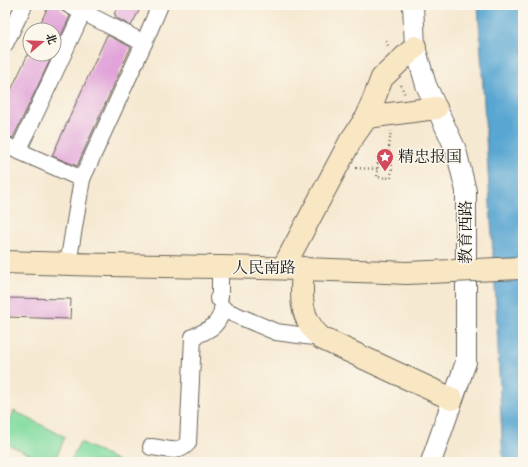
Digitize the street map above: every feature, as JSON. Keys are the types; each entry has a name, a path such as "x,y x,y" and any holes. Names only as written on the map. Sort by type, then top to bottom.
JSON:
{"main road":[{"path":"415,48 382,78 367,117 351,140 293,268 301,295 304,314 310,328 321,338 452,399"},
{"path":"367,117 393,112 436,108"},
{"name":"人民南路","path":"5,262 220,268 293,268 406,273 523,268"}],"street":[{"path":"5,44 24,5"},
{"path":"69,5 85,9 144,43"},
{"path":"68,264 82,180 160,5"},
{"name":"教育西路","path":"413,5 415,48 426,85 456,150 466,190 466,362 431,462"},
{"path":"82,180 11,148 85,9"},
{"path":"151,447 176,451 183,449 188,443 193,337 210,330 216,325 221,306 220,268"},
{"path":"221,306 276,332 321,338"}],"path":[{"path":"387,163 393,112"},
{"path":"378,162 387,163 392,163 391,178 377,177 378,162"}],"green space":[{"path":"14,411 65,437 54,462 46,462 5,443 5,431"},
{"path":"80,442 120,462 70,462"}],"water":[{"path":"478,5 523,5 523,462 503,462 496,304"}],"building":[{"path":"49,5 60,5 61,10 70,16 62,34 62,22 41,22"},
{"path":"119,5 142,5 131,26 115,17 116,15 114,14"},
{"path":"107,35 131,47 77,166 52,156"},
{"path":"24,62 49,62 13,138 5,136 5,103"},
{"path":"5,298 71,299 70,319 5,317"}],"place":[{"name":"精忠报国","path":"385,172"}]}
